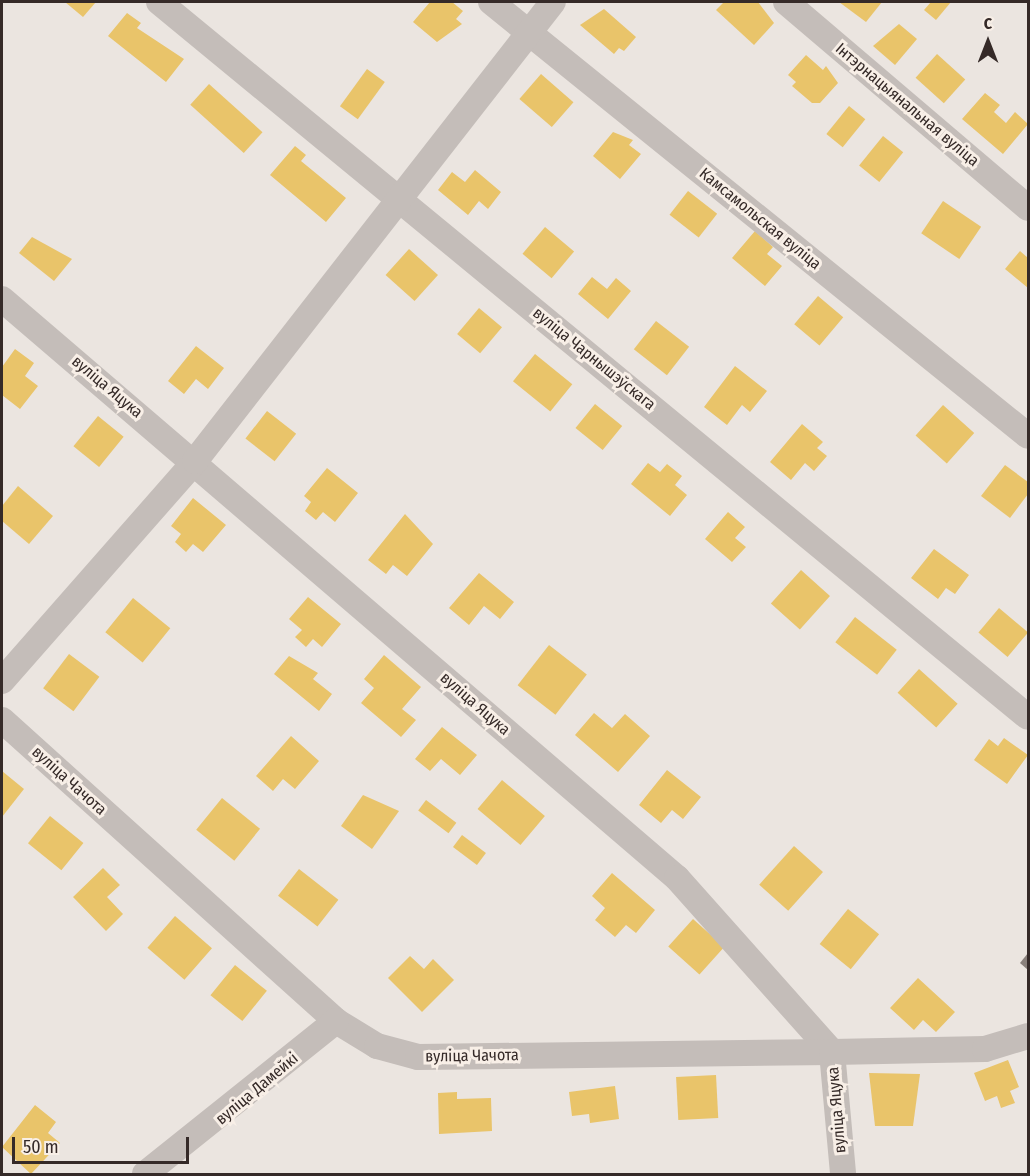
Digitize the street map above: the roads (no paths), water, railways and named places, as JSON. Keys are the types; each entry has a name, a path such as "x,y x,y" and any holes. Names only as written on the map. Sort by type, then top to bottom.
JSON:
{"street":[{"name":"вуліца Чарнышэўскага","path":"159,2 1029,717"},
{"name":"Камсамольская вуліца","path":"491,2 1029,436"},
{"path":"2,681 195,461 553,2"},
{"name":"Інтэрнацыянальная вуліца","path":"786,2 1029,208"},
{"name":"вуліца Яцука","path":"2,299 195,461 677,878 832,1052 843,1174"},
{"name":"вуліца Чачота","path":"2,720 336,1020 377,1046 418,1057 832,1052 985,1049 1029,1036"},
{"name":"вуліца Дамейкі","path":"146,1174 336,1020"}]}
